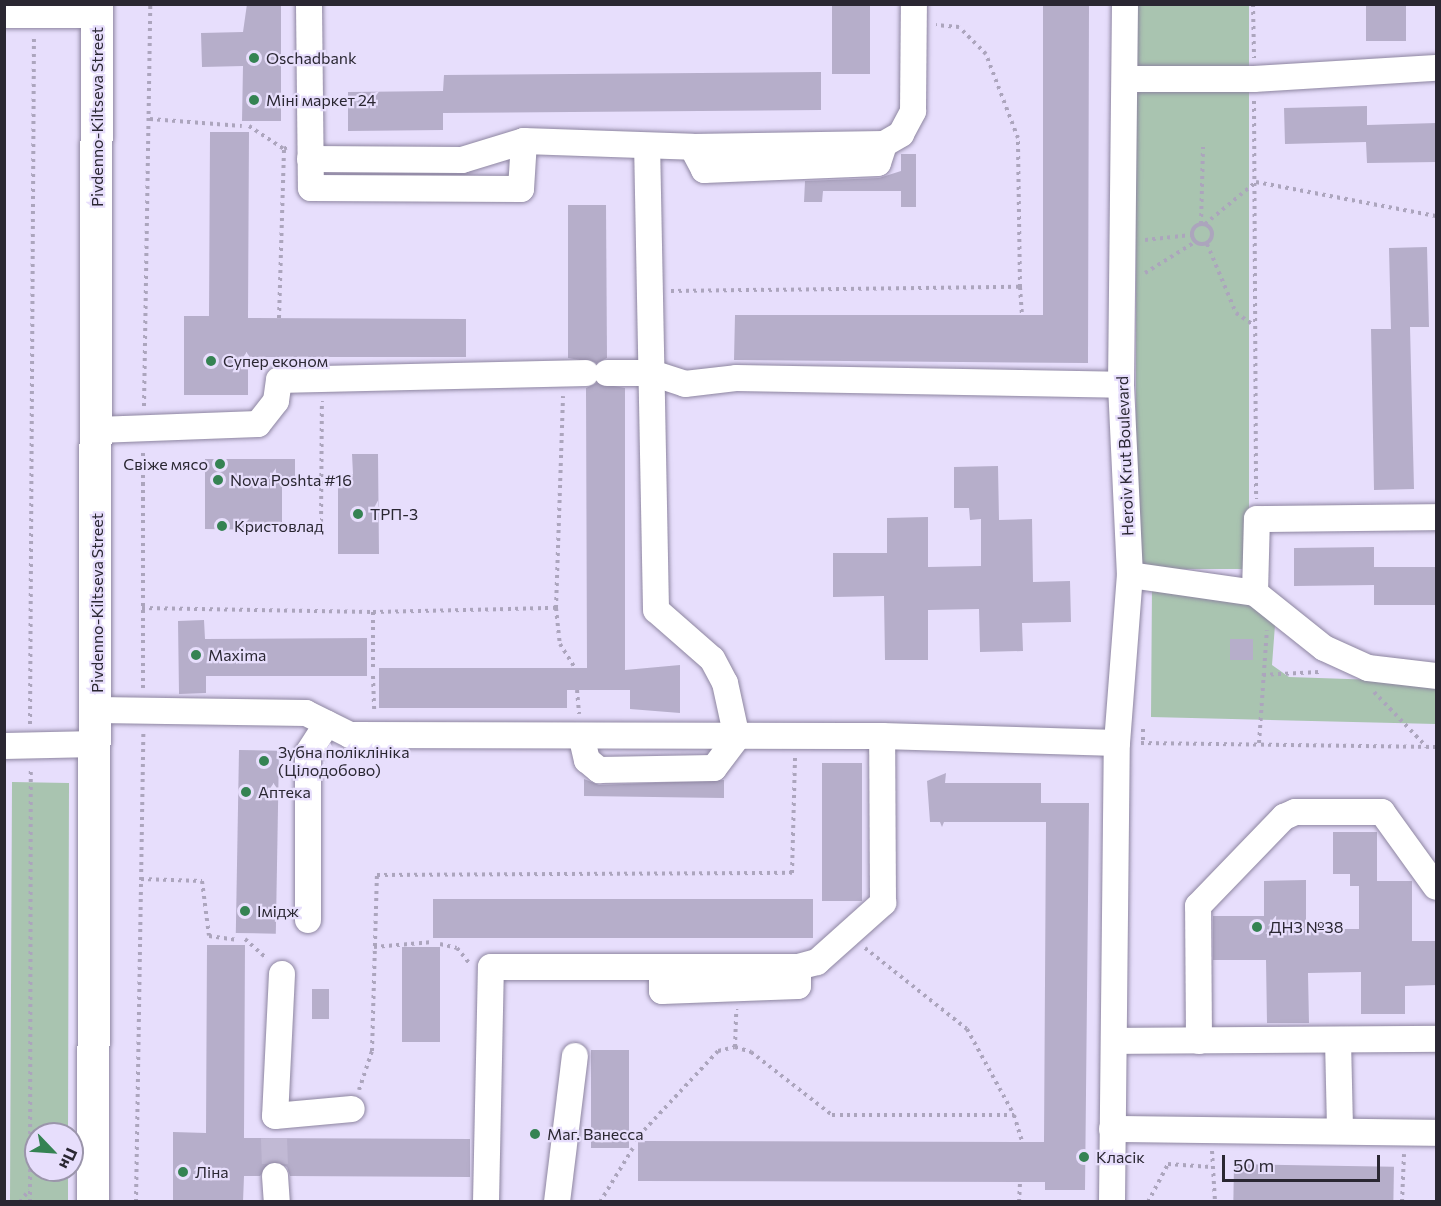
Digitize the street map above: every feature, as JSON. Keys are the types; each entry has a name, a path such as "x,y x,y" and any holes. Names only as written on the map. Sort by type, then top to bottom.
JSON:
{"main road":[{"name":"Pivdenno-Kiltseva Street","path":"93,1202 97,744 97,10"}],"street":[{"path":"309,4 311,188 522,189 524,141"},
{"name":"Heroiv Krut Boulevard","path":"1112,1202 1117,743 1130,575 1121,385 1125,4"},
{"path":"4,15 97,10"},
{"path":"310,159 462,160 524,141 693,147 884,144 901,134 912,111 914,13"},
{"path":"1125,79 1254,79 1437,68"},
{"path":"647,146 648,291 652,373 656,610 712,659 725,683 737,738"},
{"path":"97,430 258,424 276,401 279,380 322,382 652,373 685,384 736,378 1121,385"},
{"path":"1262,599 1257,519 1437,517"},
{"path":"1130,575 1262,599 1324,648 1368,668 1437,676"},
{"path":"97,710 306,713 350,735 582,739 795,739 882,736 1117,743"},
{"path":"308,920 308,753 327,724"},
{"path":"486,1202 491,967 798,967 817,962 849,938 884,903 882,736"},
{"path":"4,746 97,744"},
{"path":"1199,1041 1198,906 1284,817 1382,812 1437,887"},
{"path":"282,974 275,1127 352,1109"},
{"path":"1338,1040 1340,1131"},
{"path":"1114,1041 1437,1040"},
{"path":"557,1202 575,1056"},
{"path":"1112,1129 1437,1133"}],"path":[{"path":"136,1202 143,712 141,608 143,430 150,119 150,4"},
{"path":"1253,4 1257,519"},
{"path":"914,13 959,27 986,54 1018,138 1022,315"},
{"path":"30,1202 34,15"},
{"path":"150,119 242,126"},
{"path":"249,126 284,149"},
{"path":"284,149 310,133"},
{"path":"1203,147 1203,224 1212,234 1206,244"},
{"path":"279,318 284,149"},
{"path":"1145,240 1191,235 1256,182 1437,216"},
{"path":"1191,235 1195,242"},
{"path":"1144,274 1195,242 1206,244"},
{"path":"1206,244 1236,313 1254,325"},
{"path":"648,291 1020,287"},
{"path":"575,668 560,644 556,608 586,373"},
{"path":"321,530 322,382"},
{"path":"1259,743 1263,675 1262,599"},
{"path":"141,608 373,612 556,608"},
{"path":"373,612 373,668"},
{"path":"1263,675 1332,671"},
{"path":"373,676 375,734"},
{"path":"1367,685 1427,747"},
{"path":"352,1109 372,1051 376,875 792,873 795,739"},
{"path":"1117,743 1437,747"},
{"path":"141,879 202,881 209,936 238,940"},
{"path":"849,938 967,1029 1014,1115 1022,1142"},
{"path":"245,939 282,974"},
{"path":"374,947 433,942"},
{"path":"440,944 457,948 463,962 491,967"},
{"path":"735,1047 736,1022"},
{"path":"634,1141 718,1051 735,1047 751,1052 832,1115 1014,1115"},
{"path":"1402,1202 1405,1146"},
{"path":"600,1202 633,1148"},
{"path":"1148,1202 1168,1164 1211,1167"},
{"path":"1020,1182 1020,1202"},
{"path":"20,1202 30,1189"}],"green space":[{"path":"1136,5 1249,5 1249,569 1136,569"},
{"path":"1152,586 1277,598 1272,665 1289,677 1436,682 1436,724 1151,717"},
{"path":"12,782 69,783 68,1122 24,1122 24,1182 68,1182 68,1201 10,1201"}],"building":[{"path":"247,4 281,4 281,121 242,121 243,66 202,67 201,33 243,32"},
{"path":"832,4 870,4 870,74 832,74"},
{"path":"1043,4 1089,4 1088,363 734,360 735,315 1043,315"},
{"path":"1366,4 1406,4 1406,41 1366,41"},
{"path":"821,72 821,110 443,113 443,130 348,131 348,92 443,91 444,75"},
{"path":"1367,106 1367,125 1437,123 1437,162 1367,163 1366,142 1285,144 1284,108"},
{"path":"210,132 249,132 248,318 466,319 466,357 248,357 248,395 184,395 184,316 209,316"},
{"path":"901,154 916,154 916,207 901,207 901,191 823,191 822,202 804,202 805,181 879,178 901,171"},
{"path":"568,205 606,205 607,358 597,363 568,358"},
{"path":"1427,247 1429,327 1410,327 1414,489 1374,490 1371,329 1391,329 1389,248"},
{"path":"597,383 625,388 625,670 680,665 680,713 630,709 630,690 567,690 567,708 379,708 379,668 587,668 586,388"},
{"name":"ТРП-3","path":"352,454 378,454 379,554 338,554 338,475 353,474"},
{"path":"205,459 295,459 295,478 282,478 282,530 205,529"},
{"path":"998,466 999,520 1032,519 1033,582 1070,581 1071,622 1022,623 1023,651 980,652 979,609 928,610 928,660 885,660 884,596 833,597 833,553 887,553 887,518 928,517 928,567 981,566 981,519 970,520 969,508 954,508 954,467"},
{"path":"1374,547 1374,567 1437,567 1437,605 1374,605 1374,585 1294,586 1294,548"},
{"path":"204,620 205,639 367,638 367,676 206,676 206,693 179,694 178,621"},
{"path":"1230,639 1253,639 1253,660 1230,660"},
{"path":"239,750 279,751 276,934 236,933"},
{"path":"822,763 862,763 862,901 822,901"},
{"path":"946,773 945,783 1041,783 1041,803 1089,803 1085,1190 1045,1190 1045,1182 638,1181 638,1141 1044,1142 1046,822 944,822 942,827 940,822 930,822 927,781"},
{"path":"584,779 599,785 724,780 724,798 584,796"},
{"name":"ДНЗ №38","path":"1333,832 1377,832 1377,881 1412,881 1412,941 1437,941 1437,985 1405,986 1405,1014 1361,1014 1361,972 1308,973 1309,1023 1267,1023 1266,960 1213,960 1213,916 1264,916 1264,881 1306,880 1306,929 1359,929 1359,886 1350,886 1350,874 1333,874"},
{"path":"433,899 813,899 813,938 433,938"},
{"path":"207,945 245,945 244,1138 470,1139 470,1177 290,1176 287,1167 273,1161 260,1176 244,1176 243,1202 173,1202 173,1132 206,1133"},
{"path":"402,947 440,947 440,1042 402,1042"},
{"path":"312,989 329,989 329,1019 312,1019"},
{"path":"591,1050 629,1050 629,1148 591,1148"},
{"path":"1234,1164 1394,1167 1393,1202 1233,1202"}],"tunnel":[{"path":"274,1138 275,1176"}],"place":[{"name":"Oschadbank","path":"254,58"},
{"name":"Міні маркет 24","path":"254,100"},
{"name":"Супер економ","path":"211,361"},
{"name":"Свіже мясо","path":"220,464"},
{"name":"Nova Poshta #16","path":"218,480"},
{"name":"ТРП-3","path":"358,514"},
{"name":"Кристовлад","path":"222,526"},
{"name":"Maxima","path":"196,655"},
{"name":"Зубна поліклініка (Цілодобово)","path":"264,761"},
{"name":"Аптека","path":"246,792"},
{"name":"Імідж","path":"245,911"},
{"name":"ДНЗ №38","path":"1257,927"},
{"name":"Маг. Ванесса","path":"535,1134"},
{"name":"Класік","path":"1084,1157"},
{"name":"Ліна","path":"183,1172"}]}
